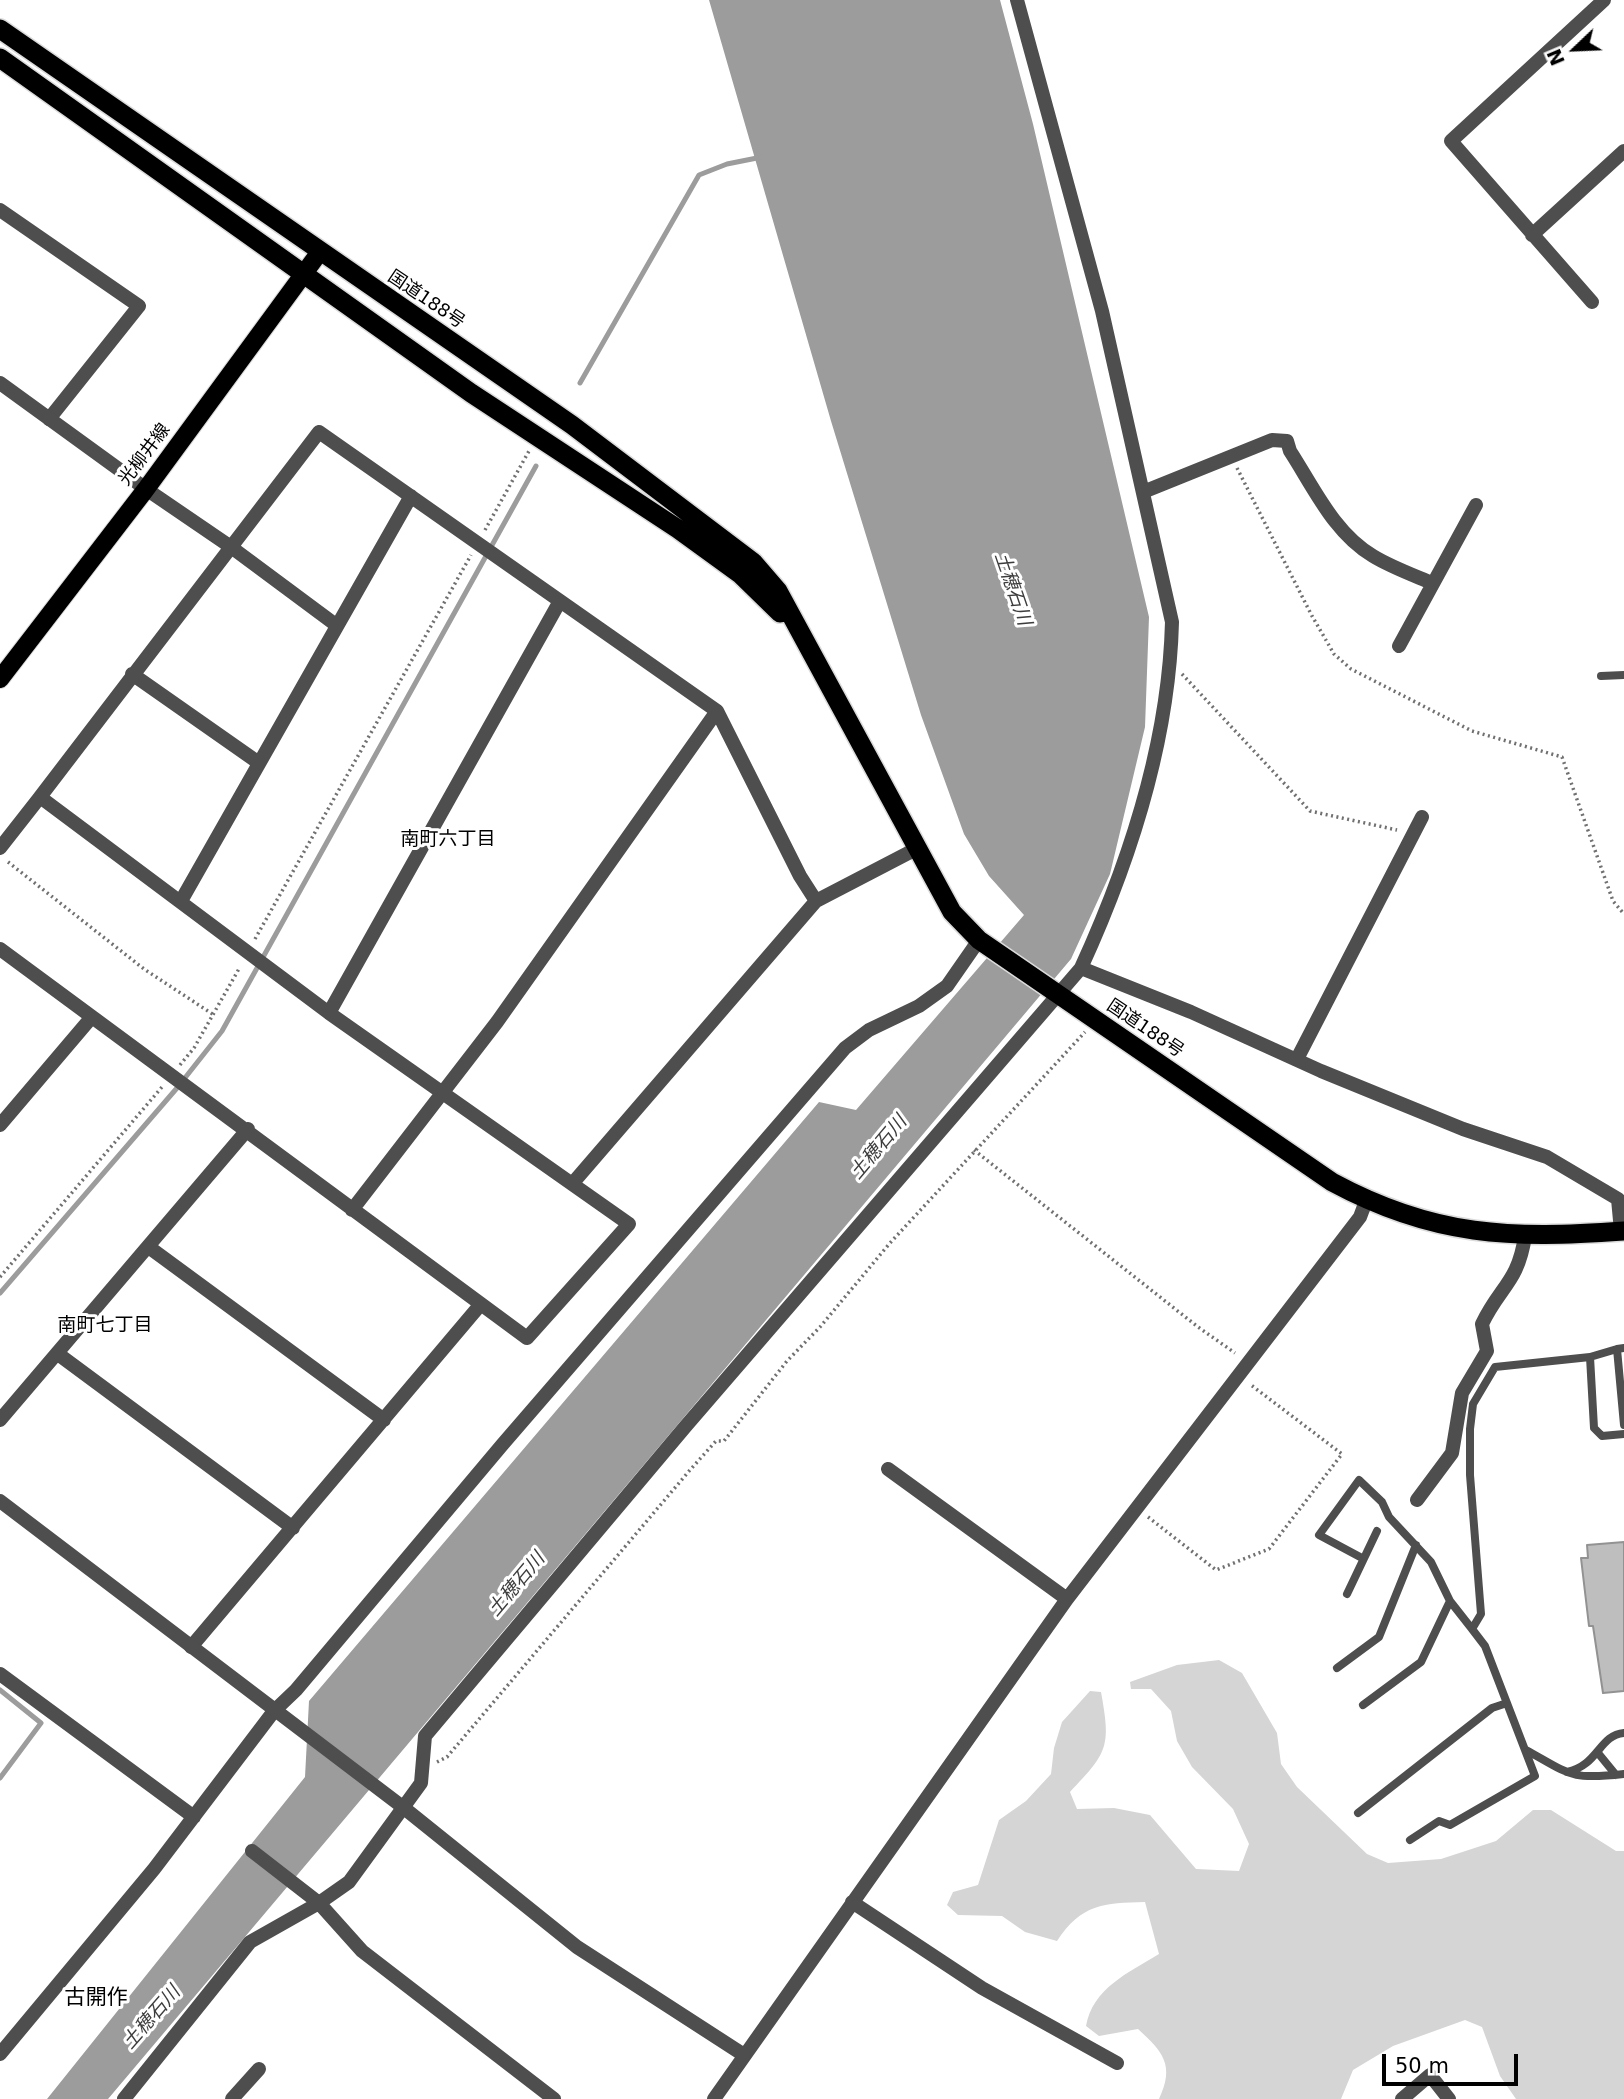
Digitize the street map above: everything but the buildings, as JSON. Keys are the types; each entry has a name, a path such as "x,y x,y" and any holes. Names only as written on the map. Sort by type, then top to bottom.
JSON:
{"highway":[{"name":"国道188号","path":"0,29 319,253 572,425 753,562 778,591 952,912 984,943 1332,1182 1366,1201 1453,1229 1525,1236 1623,1231"},
{"name":"国道188号","path":"0,58 471,393 699,544 766,597 800,634"}],"main road":[{"name":"光柳井線","path":"0,679 146,489 319,253"}],"street":[{"path":"124,2099 250,1942 319,1903 349,1882 421,1783 425,1736 685,1427 1056,993 1081,968 1105,917 1146,785 1171,666 1172,622 1102,311 1017,0"},
{"path":"1592,302 1451,141 1604,0"},
{"path":"1532,235 1624,151"},
{"path":"0,210 139,306 49,419"},
{"path":"0,383 336,625"},
{"path":"0,848 319,432 716,711 800,876 816,901"},
{"path":"1143,492 1272,440 1287,441 1335,523 1350,539 1373,556 1432,583"},
{"path":"181,901 411,496"},
{"path":"1399,646 1476,505"},
{"path":"329,1013 560,601"},
{"path":"132,674 259,763"},
{"path":"352,1210 521,989 716,711"},
{"path":"0,949 527,1338 629,1224 329,1013 40,797"},
{"path":"1297,1059 1422,817"},
{"path":"572,1184 816,901 916,849"},
{"path":"0,2054 194,1817 274,1711 296,1690 502,1445 845,1048 869,1030 919,1006 947,986 984,943"},
{"path":"1081,968 1191,1012 1462,1129 1547,1157 1618,1199 1623,1231"},
{"path":"0,1125 91,1018"},
{"path":"0,1420 150,1248 247,1129"},
{"path":"714,2099 1067,1599 1360,1217 1366,1201"},
{"path":"1417,1500 1452,1453 1462,1393 1488,1351 1482,1324 1514,1277 1522,1260 1525,1236"},
{"path":"150,1248 384,1420"},
{"path":"191,1647 481,1304"},
{"path":"58,1354 293,1528"},
{"path":"888,1469 1067,1599"},
{"path":"0,1501 296,1729 404,1808 577,1947 744,2055"},
{"path":"0,1674 194,1817"},
{"path":"252,1851 319,1903 362,1951 554,2099"},
{"path":"852,1902 982,1988 1117,2063"},
{"path":"232,2099 259,2069"},
{"path":"1402,2099 1430,2075 1449,2099"}],"lane":[{"path":"1601,676 1624,675"},
{"path":"1472,1629 1481,1614 1470,1475 1473,1404 1495,1367 1590,1357 1621,1349 1624,1425"},
{"path":"1590,1357 1594,1428 1602,1436 1624,1434"},
{"path":"1362,1558 1319,1535 1359,1480 1382,1502 1389,1517 1431,1562 1450,1601 1485,1646 1535,1776 1450,1825 1439,1821 1410,1840"},
{"path":"1347,1594 1377,1531"},
{"path":"1337,1668 1379,1637 1416,1545"},
{"path":"1363,1705 1421,1662 1450,1601"},
{"path":"1358,1812 1492,1707 1507,1703"},
{"path":"1564,1773 1589,1763 1607,1739 1624,1733"},
{"path":"1525,1749 1564,1773 1586,1778 1620,1775"},
{"path":"1598,1753 1620,1775"}],"path":[{"path":"0,1277 194,1048 530,449"},
{"path":"1232,457 1312,615 1335,654 1351,669 1472,732 1562,757 1613,901 1624,914"},
{"path":"1171,666 1177,668 1310,811 1412,833"},
{"path":"0,856 144,969 214,1015"},
{"path":"423,1768 447,1757 690,1470 716,1441 723,1441 787,1360 974,1150 1097,1021"},
{"path":"974,1150 1198,1327 1248,1362"},
{"path":"1137,1508 1216,1570 1269,1549 1287,1527 1342,1454 1239,1375"}],"shaded area":[{"path":"1219,1660 1242,1673 1277,1733 1281,1764 1297,1787 1367,1854 1388,1863 1441,1859 1496,1841 1533,1810 1551,1810 1616,1851 1624,1851 1624,2099 1516,2099 1500,2076 1482,2027 1465,2020 1393,2046 1353,2070 1341,2099 1159,2099 1164,2087 1166,2068 1160,2052 1147,2037 1138,2029 1099,2036 1086,2026 1096,2001 1104,1992 1124,1975 1159,1954 1145,1902 1117,1903 1095,1908 1075,1919 1057,1941 1025,1932 1002,1916 958,1915 947,1905 953,1892 978,1885 999,1820 1026,1801 1051,1774 1054,1748 1062,1722 1090,1691 1101,1692 1106,1737 1099,1757 1070,1792 1077,1809 1114,1808 1150,1815 1196,1869 1239,1871 1249,1844 1233,1809 1192,1767 1177,1741 1171,1711 1151,1689 1131,1689 1130,1682 1177,1665"}],"water":[{"name":"土穂石川","path":"709,0 1000,0 1033,124 1149,617 1145,727 1110,874 1071,959 108,2099 47,2099 305,1777 309,1701 819,1102 856,1110 1024,915 989,876 964,834 921,715 831,421"}],"waterway":[{"path":"580,383 699,175 727,164 762,157"},
{"path":"0,1293 177,1088 222,1031 536,466"},
{"path":"0,1690 41,1723 0,1778"}],"district":[{"name":"南町六丁目","path":"448,840"},
{"name":"南町七丁目","path":"105,1326"},
{"name":"古開作","path":"96,1999"}]}
